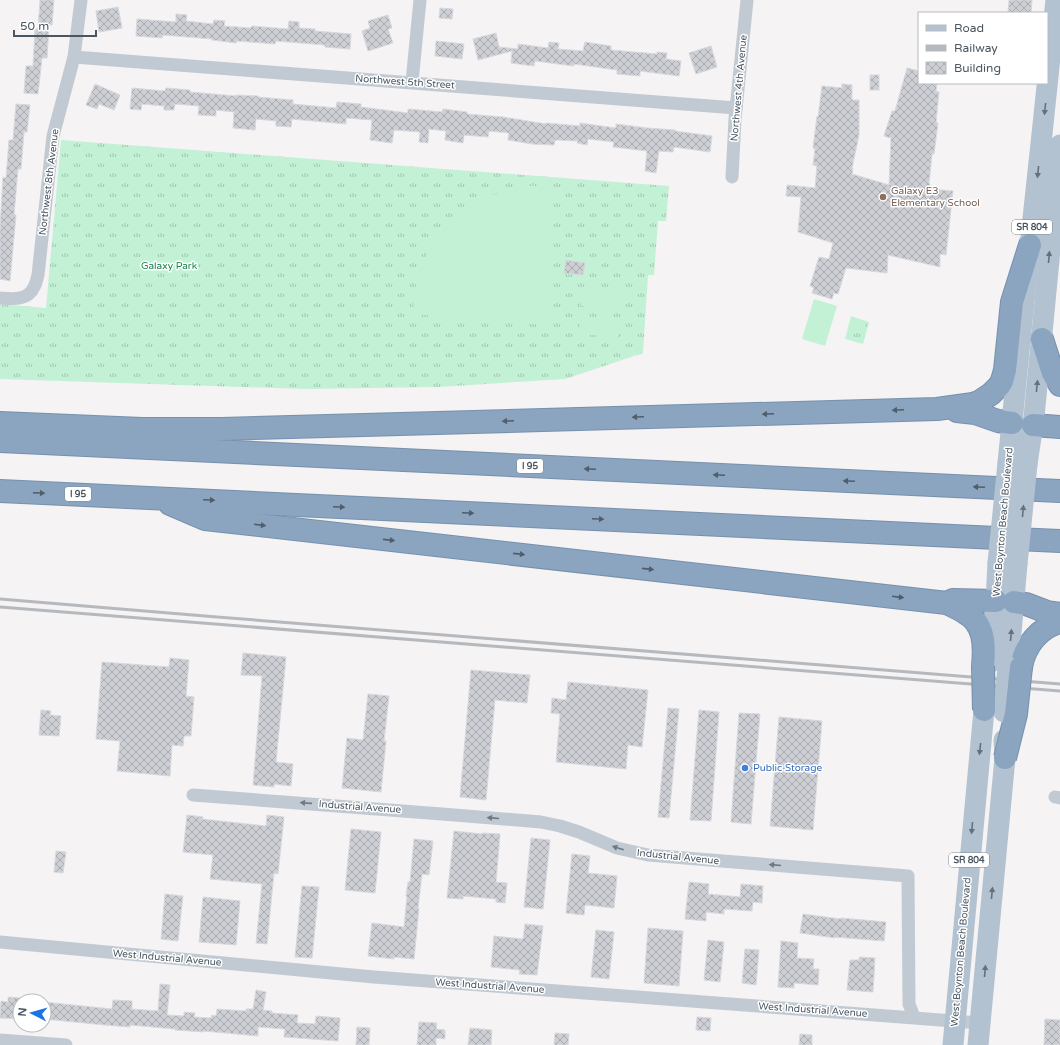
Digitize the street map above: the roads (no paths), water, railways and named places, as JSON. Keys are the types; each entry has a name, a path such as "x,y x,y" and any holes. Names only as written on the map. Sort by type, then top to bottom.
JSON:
{"highway":[{"path":"0,423 142,429 230,429 937,409 973,404 991,394 1002,381 1005,370 1012,302 1030,245"},
{"path":"1042,338 1053,373 1060,385"},
{"path":"937,409 968,412 998,421 1060,427"},
{"name":"I 95","path":"0,441 1060,491"},
{"name":"I 95","path":"0,491 1060,541"},
{"path":"156,498 205,519 947,603 970,616 978,626 984,640 984,647 1001,667 1016,714 1005,758"},
{"path":"947,603 953,600 1005,601 1026,604 1047,612 1060,614"},
{"path":"984,710 1001,667 1025,652 1037,634 1051,625 1060,622"}],"main road":[{"name":"West Boynton Beach Boulevard","path":"1048,77 1056,0"},
{"path":"1060,39 1060,60"},
{"name":"West Boynton Beach Boulevard","path":"1022,424 1022,321 1047,84"},
{"name":"West Boynton Beach Boulevard","path":"1001,667 1017,464 1022,424 1042,338 1060,145"},
{"name":"West Boynton Beach Boulevard","path":"952,1045 984,710"},
{"name":"SR 804","path":"978,1045 1005,758"}],"street":[{"name":"Northwest 8th Avenue","path":"0,298 14,300 24,298 34,288 38,275 53,136 74,57 80,0"},
{"path":"412,82 420,0"},
{"name":"Northwest 4th Avenue","path":"732,177 736,108 747,0"},
{"name":"Northwest 5th Street","path":"74,57 736,108"},
{"name":"Industrial Avenue","path":"192,794 541,822 573,830 617,848 648,855 908,876 909,1004 914,1017"},
{"name":"West Industrial Avenue","path":"0,942 374,977 980,1023"},
{"path":"0,1040 66,1045"}],"railway":[{"path":"0,599 1060,684"},
{"path":"0,607 1060,691"}],"place":[{"name":"Galaxy E3 Elementary School","path":"883,197"},
{"name":"Public Storage","path":"745,768"}],"park label":[{"name":"Galaxy Park","path":"169,266"}]}
